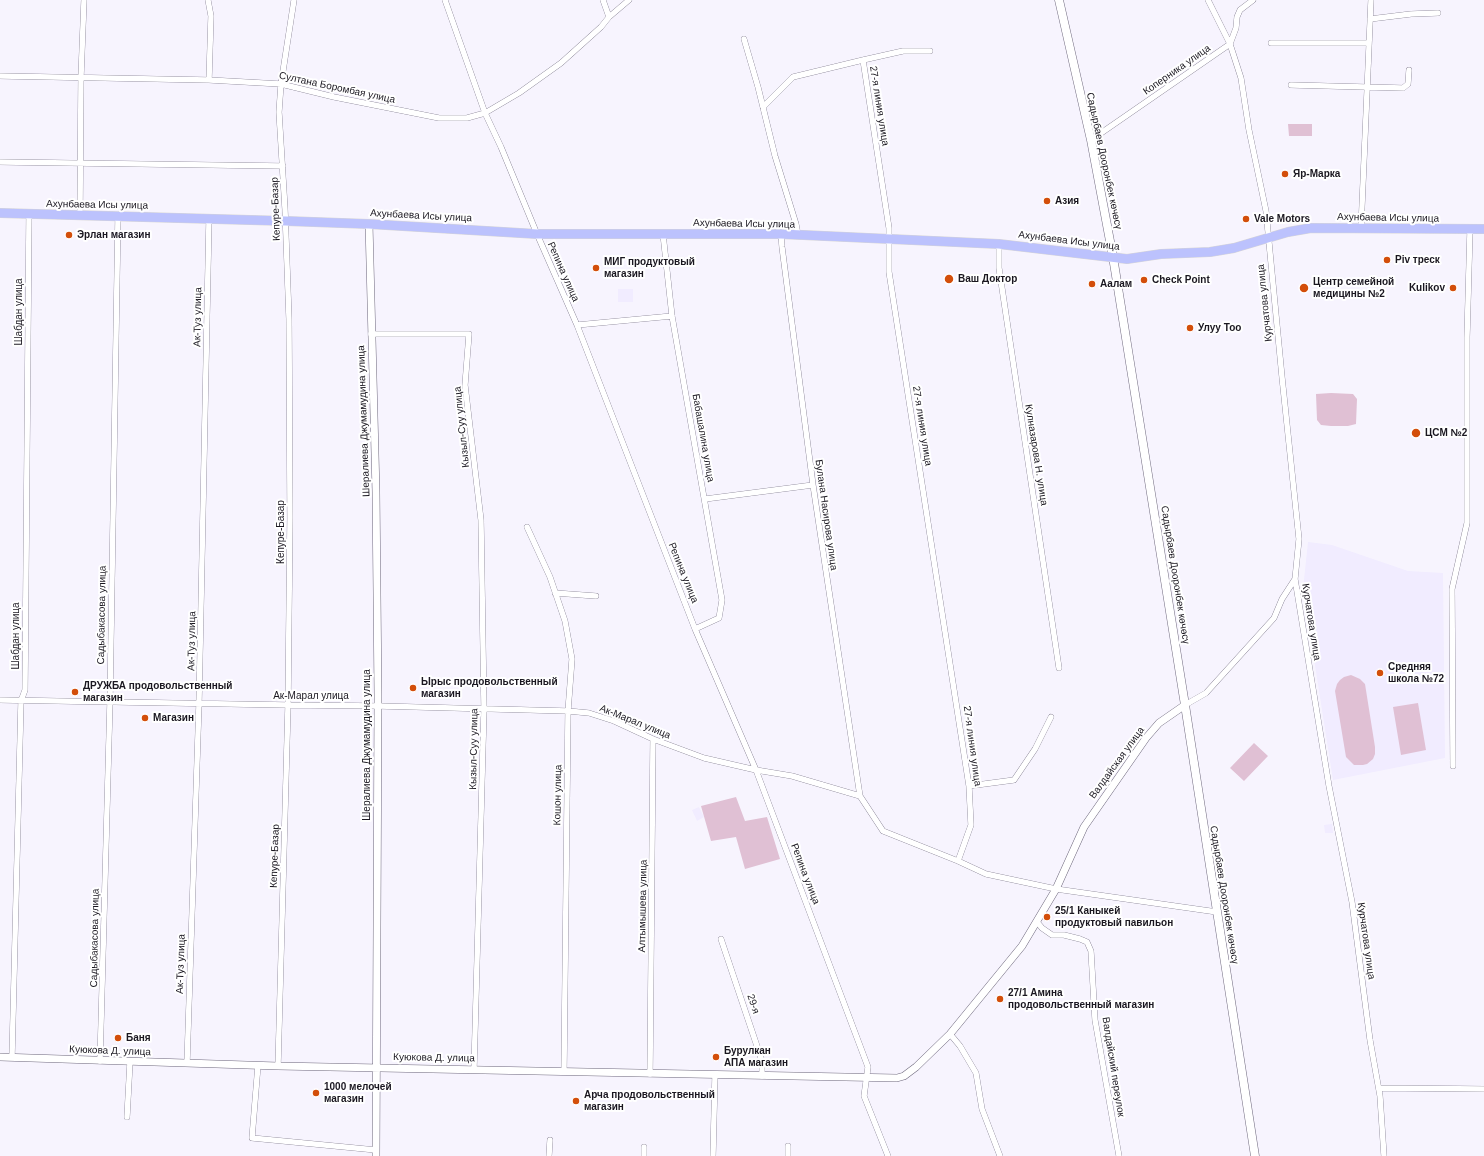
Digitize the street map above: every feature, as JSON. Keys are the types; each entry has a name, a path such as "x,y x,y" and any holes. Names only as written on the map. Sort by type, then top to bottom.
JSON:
{"main road":[{"name":"Садырбаев Дооронбек көчөсү","path":"1059,0 1091,140 1113,257 1185,705 1255,1156"},
{"name":"Ахунбаева Исы улица","path":"0,213 369,224 537,234 781,234 999,244 1128,259 1161,254 1210,252 1234,248 1288,232 1311,228 1484,230"}],"street":[{"path":"80,215 81,78 84,0"},
{"path":"208,0 211,16 209,80"},
{"name":"Кепуре-Базар","path":"278,1066 288,705 290,478 289,319 286,221 279,112 281,84 294,0"},
{"name":"Репина улица","path":"445,0 485,113 577,325 695,629 756,770 868,1067 864,1096 888,1156"},
{"path":"603,0 609,17"},
{"name":"Султана Боромбая улица","path":"0,76 209,80 281,84 334,97 439,118 467,118 485,113 519,93 561,62 629,0"},
{"name":"Курчатова улица","path":"1208,0 1230,44 1240,78 1266,211 1300,538 1295,579 1329,786 1352,902 1370,1040 1379,1088 1384,1156"},
{"path":"1230,44 1236,28 1237,17 1240,10 1253,0"},
{"path":"1361,229 1370,0"},
{"path":"1370,19 1411,14 1438,14"},
{"path":"744,39 798,235"},
{"path":"1271,43 1369,43"},
{"name":"Коперника улица","path":"1091,140 1230,44"},
{"name":"27-я линия улица","path":"930,51 903,51 863,60 889,228 889,272 969,786 972,825 958,860"},
{"path":"763,107 793,77 863,60"},
{"path":"1291,85 1402,88 1408,84 1409,70"},
{"path":"0,162 283,166"},
{"name":"Шабдан улица","path":"12,1057 21,701 25,690 29,214"},
{"name":"Садыбакасова улица","path":"100,1061 110,701 118,216"},
{"name":"Ак-Туз улица","path":"187,1063 200,703 209,219"},
{"name":"Шералиева Джумамудина улица","path":"369,224 376,492 378,706 376,1153"},
{"path":"1453,766 1452,589 1467,523 1467,337 1470,230"},
{"name":"Бабашалина улица","path":"663,234 672,316 722,600 719,618 695,629"},
{"name":"Булана Насирова улица","path":"781,234 813,485 860,796"},
{"name":"Кулназарова Н. улица","path":"999,244 999,268 1059,668"},
{"path":"577,325 672,316"},
{"name":"Шералиева Джумамудина улица","path":"371,334 469,334"},
{"name":"Кызыл-Суу улица","path":"469,334 465,385 481,520 484,709 474,1069"},
{"path":"704,499 813,485"},
{"name":"Кошон улица","path":"526,527 550,576 565,621 572,659 568,711 564,1071"},
{"name":"Валдайская улица","path":"867,1078 890,1079 904,1076 916,1068 950,1034 1022,946 1056,889 1084,827 1146,738 1159,724 1185,705 1206,693 1274,618 1282,599 1295,579"},
{"path":"555,593 596,596"},
{"name":"Ак-Марал улица","path":"0,700 378,706 568,711 589,713 614,721 653,739 704,758 756,770"},
{"path":"969,786 1014,780 1035,749 1051,717"},
{"name":"Алтымышева улица","path":"650,1074 653,739"},
{"path":"756,770 792,776 860,796 883,831 958,860 986,874 1056,889 1217,912"},
{"name":"Валдайский переулок","path":"1037,922 1042,928 1052,935 1064,935 1080,938 1087,942 1091,951 1095,1020 1119,1156"},
{"name":"29-я","path":"721,939 762,1061 762,1076"},
{"path":"950,1034 960,1046 976,1073 982,1109 1000,1156"},
{"name":"Куюкова Д. улица","path":"0,1057 130,1062 258,1064 278,1066 867,1078"},
{"path":"127,1117 130,1062"},
{"path":"258,1064 252,1138 376,1153"},
{"path":"713,1156 715,1075"},
{"path":"1379,1088 1484,1089"},
{"path":"549,1156 550,1140"},
{"path":"788,1146 788,1156"},
{"path":"644,1147 644,1156"}],"shaded area":[{"path":"1288,124 1312,124 1312,136 1289,136"},
{"path":"618,289 633,289 633,302 618,302"},
{"path":"1316,394 1353,394 1357,399 1356,424 1348,426 1321,425 1317,420"},
{"name":"Средняя школа №72","path":"1308,542 1332,545 1408,571 1443,573 1445,758 1333,780 1303,589"},
{"path":"1351,675 1360,679 1365,684 1375,747 1373,759 1367,764 1363,765 1354,765 1346,757 1335,691 1340,680"},
{"path":"1418,703 1426,750 1401,755 1393,707"},
{"path":"1254,743 1268,756 1244,781 1230,768"},
{"path":"736,797 745,821 767,817 780,859 745,869 736,837 711,841 701,806"},
{"path":"699,807 704,817 697,821 692,810"},
{"path":"1332,824 1333,833 1325,833 1324,825"}],"place":[{"name":"Яр-Марка","path":"1285,174"},
{"name":"Азия","path":"1047,201"},
{"name":"Vale Motors","path":"1246,219"},
{"name":"Эрлан магазин","path":"69,235"},
{"name":"Piv треск","path":"1387,260"},
{"name":"МИГ продуктовый магазин","path":"596,268"},
{"name":"Ваш Доктор","path":"949,279"},
{"name":"Check Point","path":"1144,280"},
{"name":"Аалам","path":"1092,284"},
{"name":"Центр семейной медицины №2","path":"1304,288"},
{"name":"Kulikov","path":"1453,288"},
{"name":"Улуу Тоо","path":"1190,328"},
{"name":"ЦСМ №2","path":"1416,433"},
{"name":"Средняя школа №72","path":"1380,673"},
{"name":"Ырыс продовольственный магазин","path":"413,688"},
{"name":"ДРУЖБА продовольственный магазин","path":"75,692"},
{"name":"Магазин","path":"145,718"},
{"name":"25/1 Каныкей продуктовый павильон","path":"1047,917"},
{"name":"27/1 Амина продовольственный магазин","path":"1000,999"},
{"name":"Баня","path":"118,1038"},
{"name":"Бурулкан АПА магазин","path":"716,1057"},
{"name":"1000 мелочей магазин","path":"316,1093"},
{"name":"Арча продовольственный магазин","path":"576,1101"}]}
